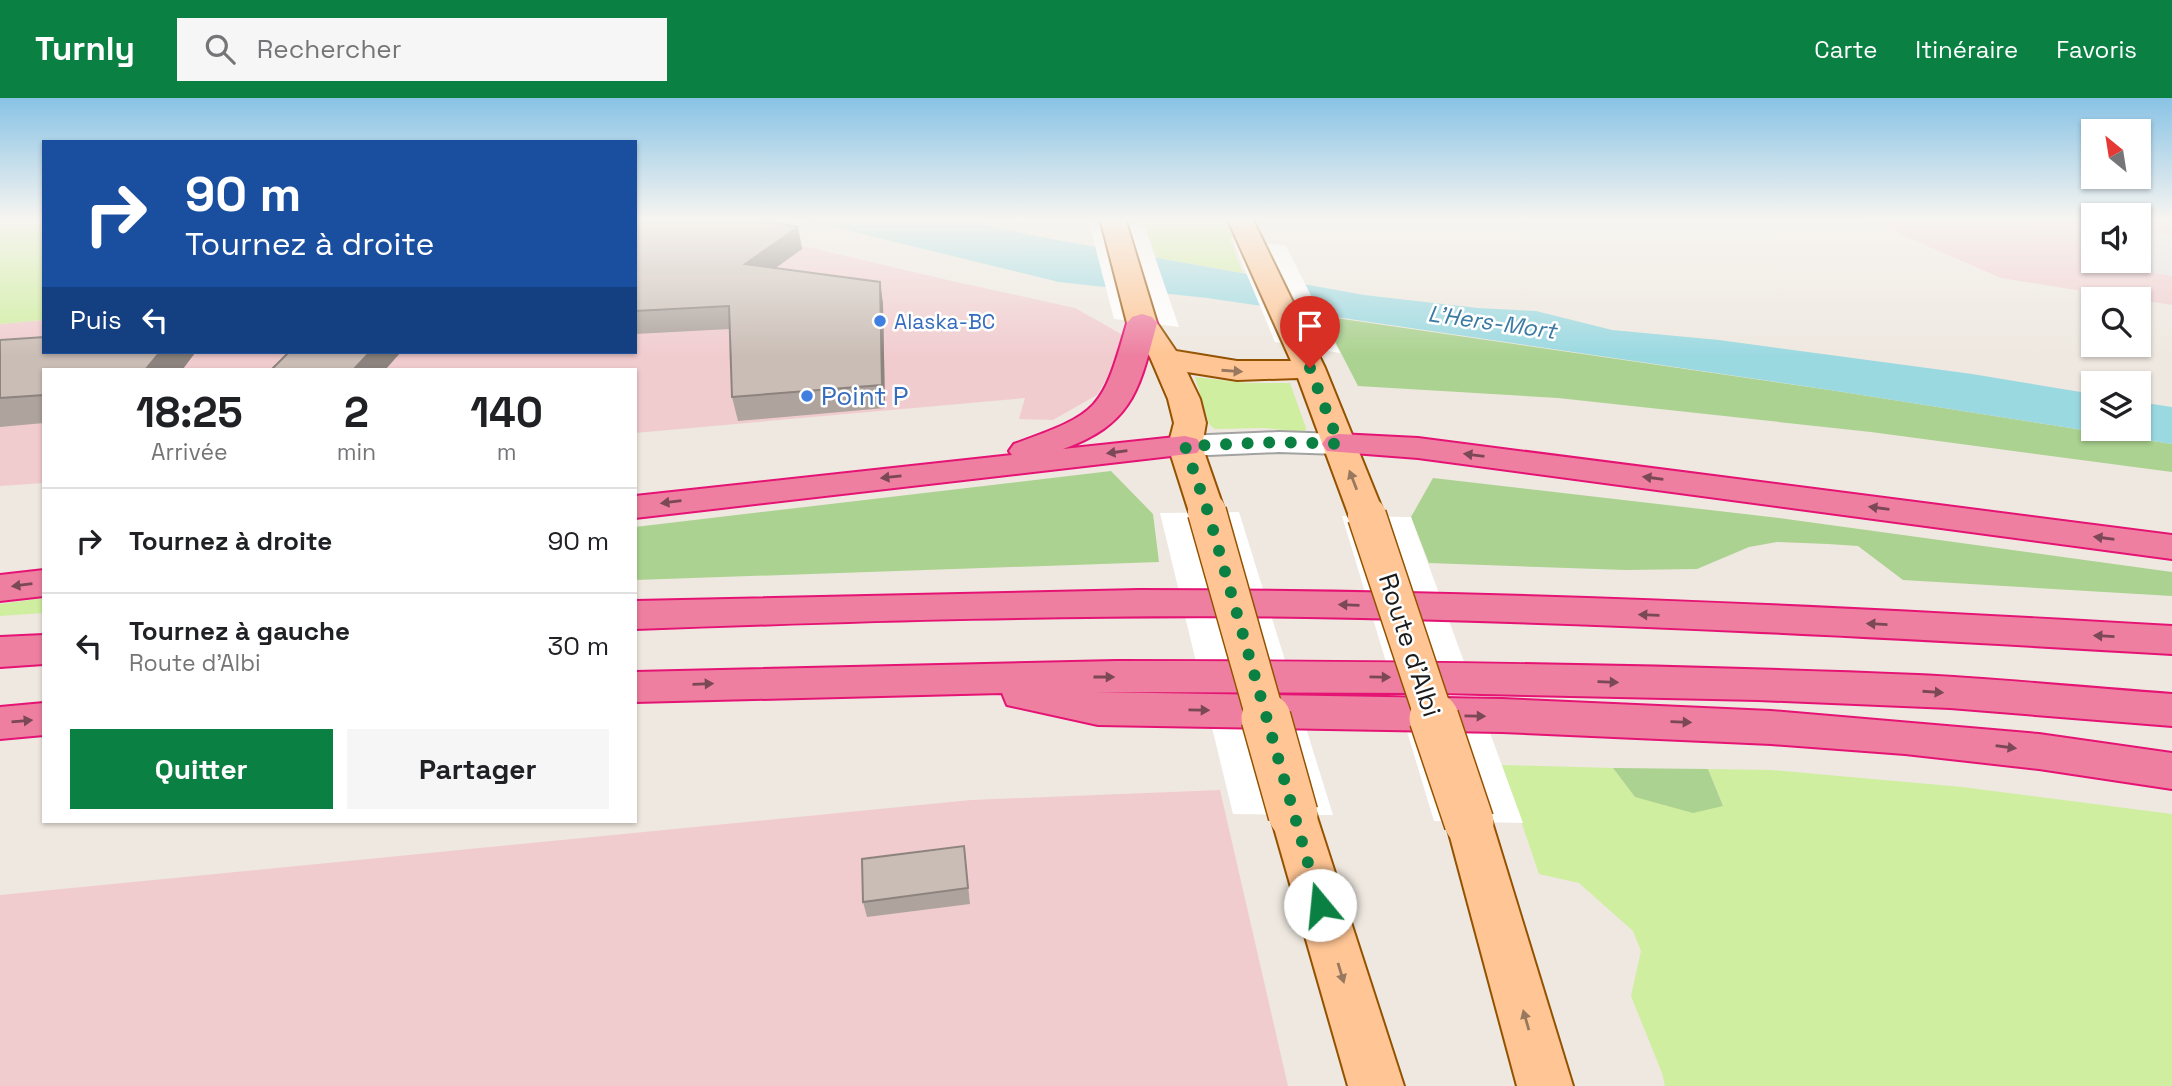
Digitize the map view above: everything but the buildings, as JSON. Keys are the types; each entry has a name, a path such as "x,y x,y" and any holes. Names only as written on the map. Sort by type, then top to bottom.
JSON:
{"highway":[{"path":"988,466 1067,435 1100,417 1116,399 1142,323"},
{"path":"1339,444 1418,448 2172,547"},
{"path":"637,507 1185,446"},
{"path":"0,588 42,583"},
{"path":"637,615 869,606 1307,604 1875,623 2172,640"},
{"path":"0,652 42,649"},
{"path":"637,687 937,677 1317,676 1921,691 2172,710"},
{"path":"937,677 1098,709 1613,719 1757,726 1967,741 2172,771"},
{"path":"0,723 42,719"}],"main road":[{"path":"1125,264 1142,323 1165,358 1184,399 1190,423 1185,446 1208,512 1293,814 1376,1086"},
{"name":"Route d'Albi","path":"1262,264 1305,357 1367,516 1469,822 1545,1086"},
{"path":"1165,358 1195,367 1238,372 1305,357"}],"street":[{"path":"1185,446 1279,442 1339,444"}],"shaded area":[{"path":"637,264 880,264 1075,308 1130,339 1097,395 1053,420 1019,419 1025,398 637,433 637,368 42,368 42,483 0,486 0,324 42,320 42,354 637,354"},
{"path":"1969,264 2081,264 2081,273 2151,273 2151,264 2172,264 2172,305 2151,302 2151,287 2081,287 2081,291 2001,278"},
{"path":"2151,264 2172,264 2172,276 2154,273"},
{"path":"1220,790 1288,1086 0,1086 0,895 971,800"}],"green space":[{"path":"0,264 42,264 42,320 0,324"},
{"path":"1192,264 1239,264 1243,273"},
{"path":"1322,316 2081,430 2081,441 2151,441 2172,444 2172,472 1871,432 1558,398 1358,386"},
{"path":"1195,377 1247,383 1290,383 1306,428 1305,432 1263,428 1215,429 1209,424"},
{"path":"1111,471 1153,514 1159,562 637,580 637,527"},
{"path":"1433,478 1779,518 2172,572 2172,596 1903,580 1858,546 1828,544 1777,542 1749,547 1697,569 1626,570 1429,563 1411,517"},
{"path":"42,598 42,613 0,616 0,604"},
{"path":"1502,765 1613,768 1635,797 1723,806 1708,769 1771,770 1962,787 2172,814 2172,1086 1665,1086 1631,996 1641,951 1633,931 1579,883 1539,874"},
{"path":"1613,768 1708,769 1723,806 1693,813 1635,797"}],"water":[{"name":"L'Hers-Mort","path":"986,264 1192,264 1364,295 1478,308 1536,311 1612,330 1719,340 1972,374 2081,392 2081,430 1830,390 1207,298 1059,282"},
{"path":"2151,404 2172,407 2172,444 2151,441"}],"pier":[{"path":"1100,264 1157,264 1179,327 1114,319"},
{"path":"1242,264 1295,264 1340,353 1275,342"},
{"path":"1239,512 1333,815 1233,814 1160,513"},
{"path":"1342,516 1411,517 1523,823 1434,821"}],"place":[{"name":"Alaska-BC","path":"880,321"},
{"name":"Point P","path":"807,396"}],"route":[{"path":"1310,368 1339,444 1279,442 1185,446 1208,512 1320,905"}]}
